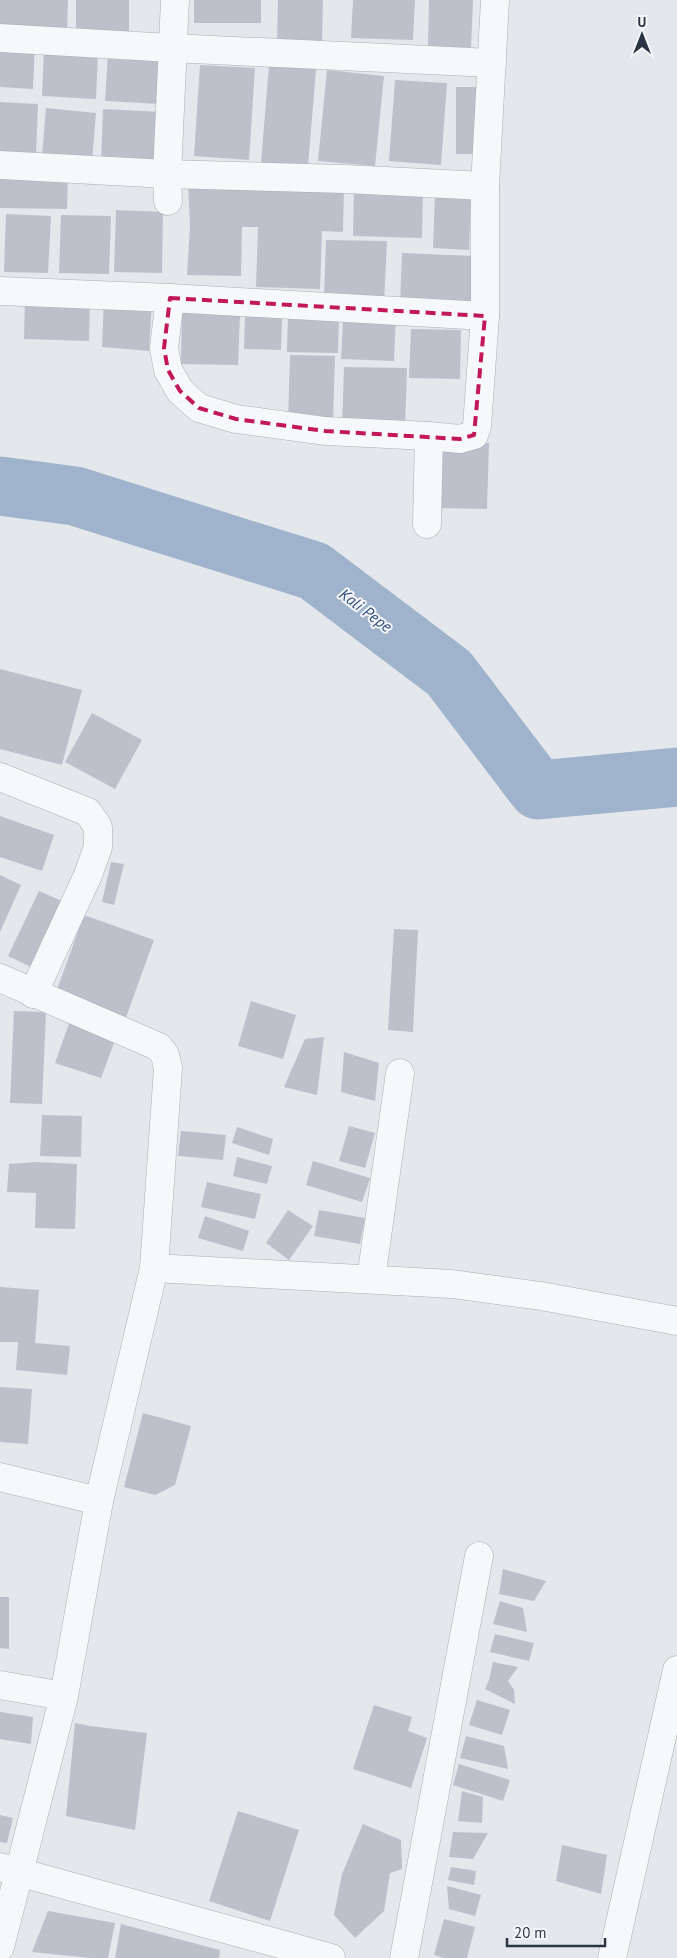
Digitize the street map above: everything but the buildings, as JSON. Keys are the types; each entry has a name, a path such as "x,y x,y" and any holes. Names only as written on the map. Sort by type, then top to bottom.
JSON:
{"street":[{"path":"168,201 167,174 171,48 175,0"},
{"path":"170,298 164,348 168,370 180,391 199,408 236,420 326,431 460,439 474,434 478,417 485,316 485,186 495,0"},
{"path":"0,38 492,63"},
{"path":"0,165 167,174 345,178 485,186"},
{"path":"0,292 170,298 485,316"},
{"path":"427,524 429,436"},
{"path":"0,777 88,812 98,827 98,846 88,875 34,994"},
{"path":"0,978 158,1047 165,1055 168,1068 154,1268 100,1500 64,1696 10,1870 0,1947"},
{"path":"370,1279 400,1074"},
{"path":"154,1268 452,1284 541,1296 677,1321"},
{"path":"0,1477 100,1500"},
{"path":"404,1958 480,1556"},
{"path":"612,1958 677,1670"},
{"path":"0,1685 64,1696"},
{"path":"10,1870 331,1958"}],"highlighted area":[{"path":"170,298 485,316 474,435 460,439 325,431 236,419 199,408 180,391 168,370 164,348"}],"waterway":[{"name":"Kali Pepe","path":"0,486 75,496 314,571 449,673 538,790 677,777"}]}
